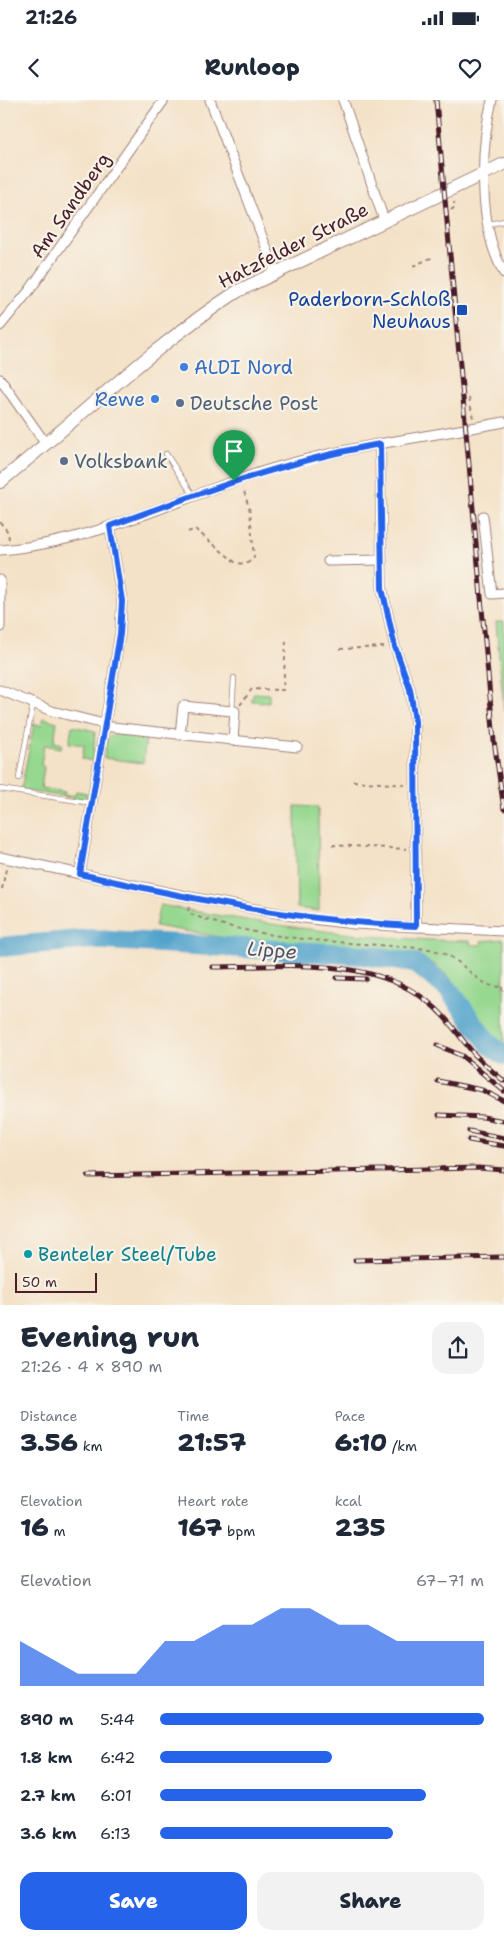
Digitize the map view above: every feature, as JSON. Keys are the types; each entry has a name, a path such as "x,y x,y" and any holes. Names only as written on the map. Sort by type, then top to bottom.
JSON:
{"street":[{"name":"Am Sandberg","path":"0,326 29,291 164,100"},
{"path":"210,100 276,274"},
{"path":"344,100 384,220"},
{"path":"492,100 486,126 483,174 490,206 489,224 492,241 504,273"},
{"name":"Hatzfelder Straße","path":"0,482 131,373 213,308 238,291 504,164"},
{"path":"0,379 46,444"},
{"path":"0,550 34,542 69,539 274,468 380,444 504,422"},
{"path":"380,444 382,588 395,647 414,704 417,850 416,926"},
{"path":"483,516 492,594 504,593"},
{"path":"80,874 103,725 120,634 122,601 110,526"},
{"path":"328,561 382,560"},
{"path":"0,580 0,627"},
{"path":"0,690 52,711 103,725 297,747"},
{"path":"180,735 183,706 233,711 233,741"},
{"path":"4,858 190,897 304,918 354,924 504,930"}],"lane":[{"path":"489,224 504,221"},
{"path":"166,454 193,495"},
{"path":"233,711 234,678"},
{"path":"19,778 34,704"},
{"path":"0,789 92,803"}],"path":[{"path":"413,266 433,257"},
{"path":"469,398 476,428"},
{"path":"188,532 195,529 236,563 246,564 254,558 250,511 240,479"},
{"path":"0,522 8,532 10,549"},
{"path":"233,711 252,689 283,690 286,642"},
{"path":"340,649 395,647"},
{"path":"354,781 416,786"},
{"path":"332,845 417,850"},
{"path":"2,889 4,858"},
{"path":"190,897 188,911 193,916 236,929 275,935 429,949 450,956 485,984 497,988 503,987 503,995"}],"green space":[{"path":"496,622 504,622 504,711"},
{"path":"254,693 269,694 269,702 251,701"},
{"path":"43,718 57,722 54,742 62,744 61,748 44,745 41,765 44,767 41,788 65,792 64,796 75,795 76,791 87,793 86,800 21,790 34,724 42,725"},
{"path":"72,726 95,731 93,761 82,759 84,745 69,743"},
{"path":"114,734 146,738 143,763 104,758 107,738"},
{"path":"295,806 318,807 319,911 297,908"},
{"path":"160,905 314,930 392,938 470,941 471,945 481,945 481,941 504,939 504,1048 487,1029 458,987 440,969 425,960 397,951 227,938 155,926"}],"waterway":[{"name":"Lippe","path":"0,947 91,939 364,955 415,963 448,989 490,1045 504,1055"},
{"path":"304,953 308,961"}],"railway":[{"path":"436,100 494,741 504,809"},
{"path":"213,967 324,967 352,970 379,976 404,986 427,1001 447,1020 475,1055 504,1081"},
{"path":"337,978 366,979"},
{"path":"437,1045 462,1056 504,1091"},
{"path":"438,1081 482,1090 504,1101"},
{"path":"439,1115 483,1117 504,1121"},
{"path":"469,1131 504,1138"},
{"path":"469,1140 504,1146"},
{"path":"88,1176 478,1168 504,1170"},
{"path":"355,1260 504,1257"}],"place":[{"name":"Paderborn-Schloß Neuhaus","path":"462,310"},
{"name":"ALDI Nord","path":"184,367"},
{"name":"Rewe","path":"155,399"},
{"name":"Deutsche Post","path":"180,403"},
{"name":"Volksbank","path":"64,461"},
{"name":"Benteler Steel/Tube","path":"28,1254"}],"route":[{"path":"380,444 382,588 385,609 395,647 414,704 417,850 416,926 354,924 290,916 80,874 103,726 120,634 122,601 110,526 234,481 274,468 380,444"}]}
